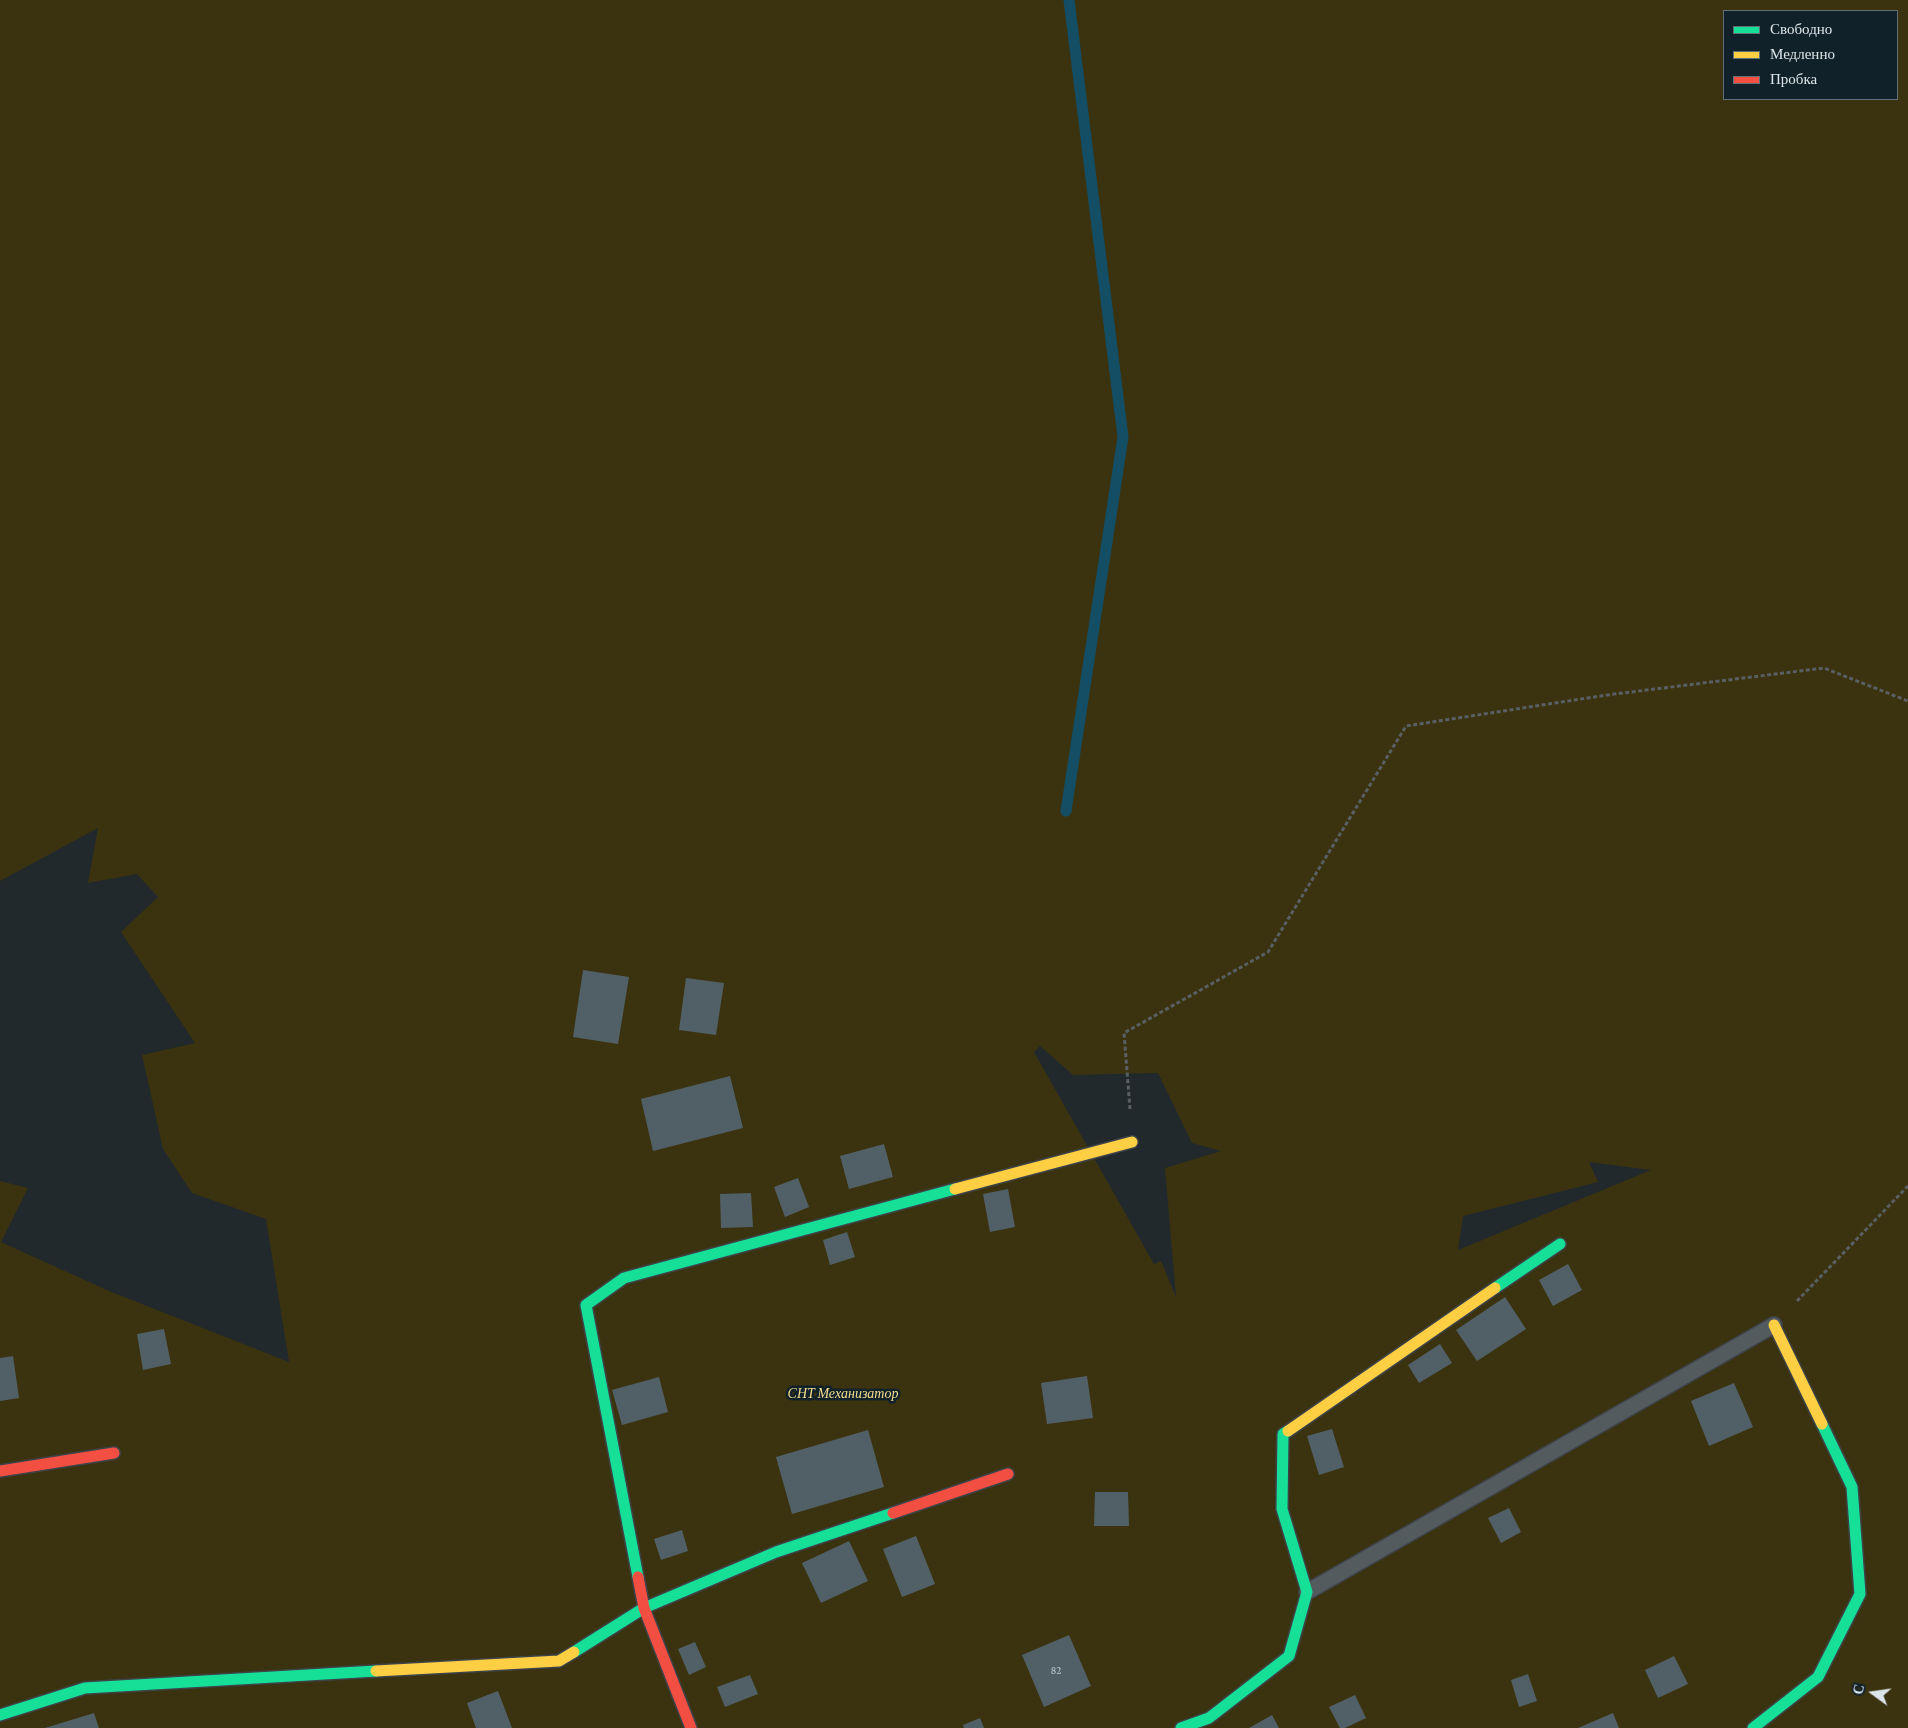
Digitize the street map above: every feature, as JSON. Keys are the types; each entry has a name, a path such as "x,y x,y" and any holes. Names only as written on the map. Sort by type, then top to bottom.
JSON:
{"street":[{"path":"690,1728 644,1608 586,1305 624,1278 1132,1142"},
{"path":"1181,1728 1209,1718 1289,1656 1307,1592 1282,1508 1282,1434 1560,1244"},
{"path":"1753,1728 1818,1677 1860,1594 1852,1487 1774,1325"},
{"path":"0,1471 114,1452"},
{"path":"0,1715 85,1688 559,1661 644,1608 776,1552 1008,1474"}],"lane":[{"path":"1307,1592 1774,1325"}],"path":[{"path":"1132,1142 1124,1033 1268,952 1406,726 1607,695 1824,668 1908,701"},
{"path":"1774,1325 1908,1186"}],"green space":[{"name":"СНТ Механизатор","path":"0,0 1908,0 1908,1728 0,1728 0,1181 28,1188 1,1242 109,1291 289,1362 266,1219 192,1193 163,1149 142,1055 195,1043 121,932 158,897 137,874 88,883 98,828 0,881","holes":["1040,1046 1073,1075 1158,1073 1192,1143 1221,1151 1165,1168 1176,1297 1161,1261 1154,1264 1034,1052","1589,1162 1651,1170 1458,1250 1463,1216 1598,1182"]}],"building":[{"path":"583,970 629,977 618,1044 573,1037"},
{"path":"686,978 724,983 716,1035 679,1030"},
{"path":"730,1076 743,1128 653,1151 641,1099"},
{"path":"884,1144 893,1177 849,1189 840,1156"},
{"path":"798,1178 809,1207 785,1217 774,1187"},
{"path":"1008,1189 1015,1227 990,1232 983,1194"},
{"path":"751,1193 753,1227 721,1228 720,1194"},
{"path":"847,1232 855,1257 830,1265 823,1240"},
{"path":"1568,1264 1582,1290 1553,1306 1539,1280"},
{"path":"1505,1297 1526,1329 1477,1361 1456,1330"},
{"path":"164,1329 171,1364 143,1370 137,1334"},
{"path":"1440,1344 1452,1363 1419,1383 1408,1365"},
{"path":"13,1356 19,1398 0,1401 0,1358"},
{"path":"1087,1376 1093,1418 1047,1424 1041,1383"},
{"path":"659,1377 668,1412 622,1425 612,1390"},
{"path":"1734,1383 1753,1427 1709,1446 1691,1401"},
{"path":"1332,1429 1344,1467 1319,1475 1307,1436"},
{"path":"868,1430 884,1487 792,1514 776,1457"},
{"path":"1095,1492 1128,1492 1129,1526 1094,1526"},
{"path":"1509,1508 1521,1532 1501,1543 1488,1518"},
{"path":"682,1530 688,1551 661,1560 654,1539"},
{"path":"916,1536 935,1584 902,1597 883,1549"},
{"path":"849,1541 868,1581 821,1603 802,1563"},
{"path":"1069,1635 1091,1686 1044,1707 1022,1655"},
{"path":"695,1642 706,1667 689,1675 678,1649"},
{"path":"1674,1656 1688,1684 1658,1698 1645,1670"},
{"path":"1528,1674 1537,1701 1519,1707 1511,1680"},
{"path":"750,1675 758,1694 725,1707 717,1687"},
{"path":"498,1691 512,1728 476,1728 467,1703"},
{"path":"1355,1695 1366,1718 1345,1728 1340,1728 1329,1707"},
{"path":"94,1713 99,1728 45,1728"},
{"path":"1613,1713 1619,1728 1578,1728"},
{"path":"1272,1715 1279,1728 1249,1728"},
{"path":"980,1718 984,1728 964,1728 963,1725"}],"waterway":[{"path":"1066,811 1123,437 1069,0"}],"traffic: fast":[{"path":"638,1577 586,1305 624,1278 955,1189"},
{"path":"1495,1288 1560,1244"},
{"path":"1753,1728 1818,1677 1860,1594 1852,1487 1822,1424"},
{"path":"1181,1728 1209,1718 1289,1656 1307,1592 1282,1509 1283,1434 1288,1431"},
{"path":"574,1652 644,1608 776,1552 893,1513"},
{"path":"0,1715 85,1688 376,1671"}],"traffic: slow":[{"path":"955,1189 1132,1142"},
{"path":"1288,1431 1495,1288"},
{"path":"1774,1325 1822,1424"},
{"path":"376,1671 559,1661 574,1652"}],"traffic: jam":[{"path":"0,1471 114,1453"},
{"path":"893,1513 1008,1474"},
{"path":"638,1577 644,1608 691,1728"}]}
